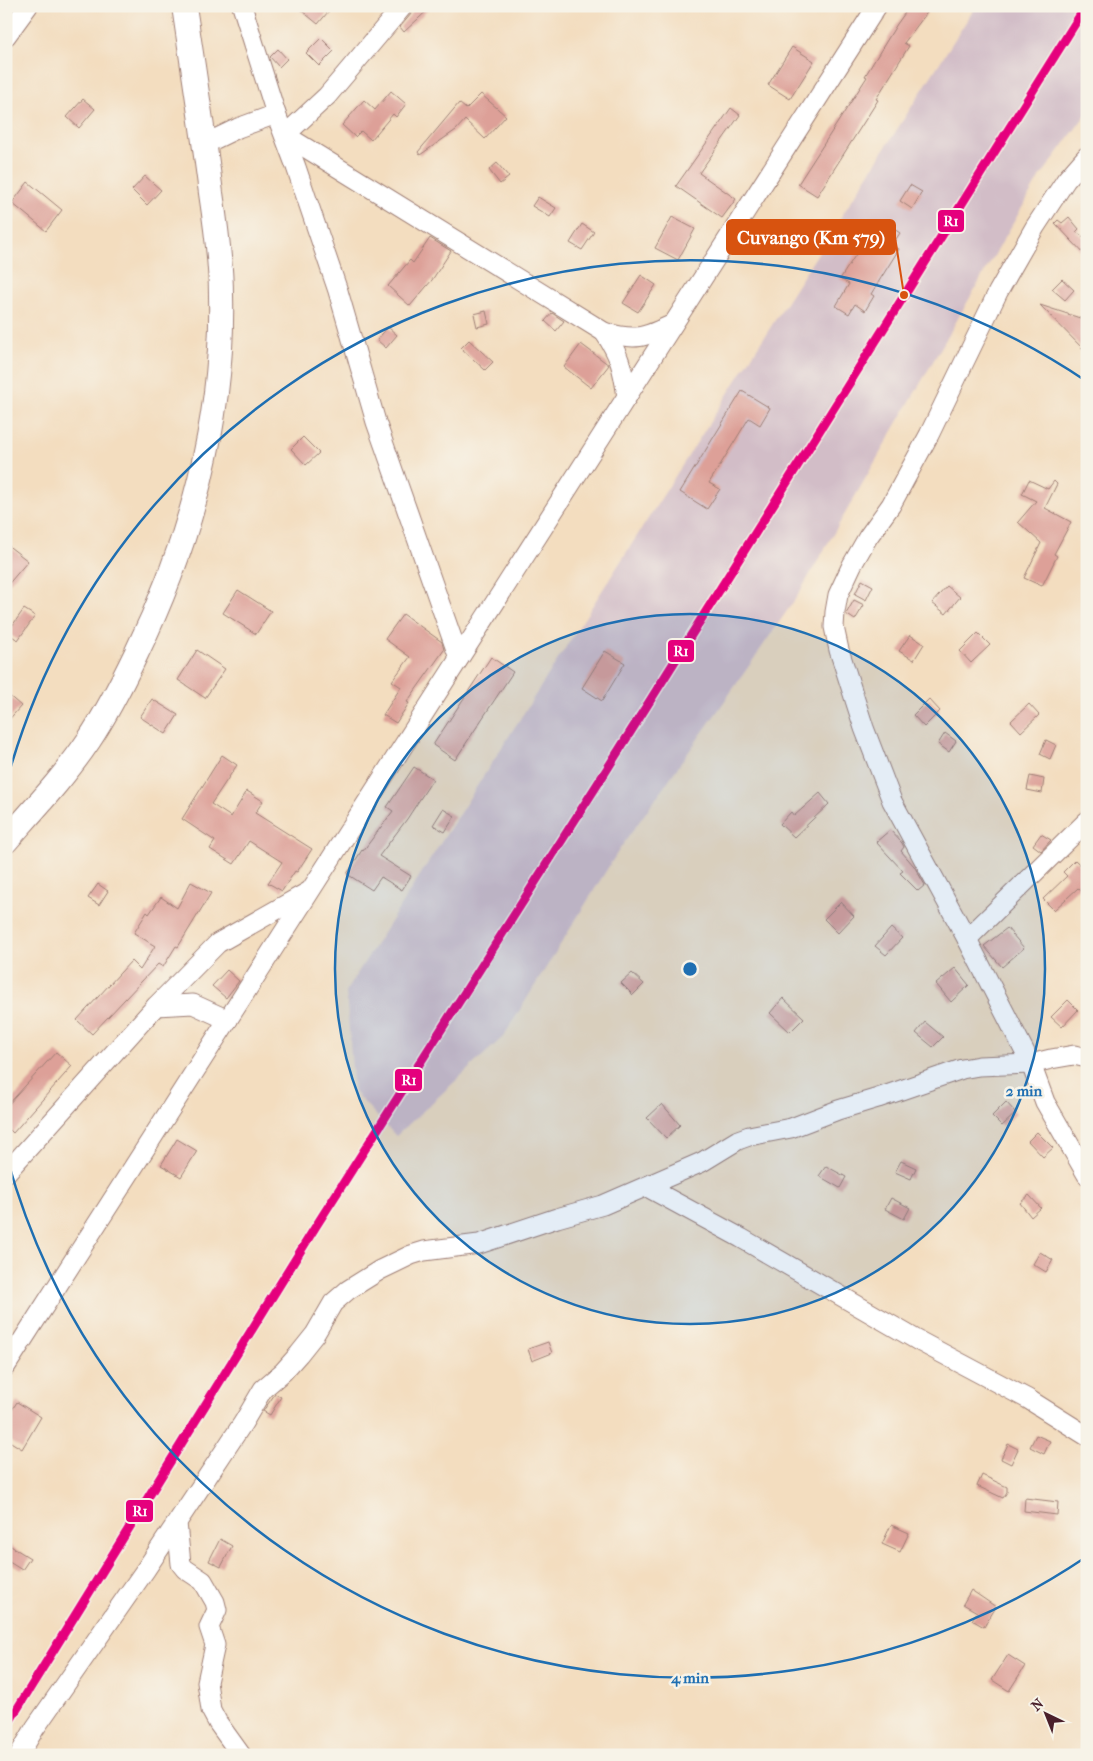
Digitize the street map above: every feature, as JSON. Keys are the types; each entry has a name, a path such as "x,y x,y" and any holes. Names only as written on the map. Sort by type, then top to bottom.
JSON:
{"main road":[{"path":"6,841 49,792 89,740 121,686 148,630 174,566 197,489 215,405 221,295 217,237 184,6"}],"street":[{"path":"6,36 28,6"},
{"path":"242,6 276,114 285,134 338,292 376,422 459,658"},
{"path":"285,134 327,96 403,6"},
{"path":"6,1366 877,6"},
{"path":"205,144 238,128 276,114"},
{"path":"285,134 604,332 623,337 649,336 673,324"},
{"path":"1087,156 1066,180 1035,227 998,292 929,435 891,505 868,537 852,565 838,595 834,627 839,650 864,728 892,801 967,939 1031,1064 1045,1102 1087,1175"},
{"path":"604,332 616,350 624,374 626,397"},
{"path":"967,939 1087,821"},
{"path":"6,1174 156,1006 218,943 311,890"},
{"path":"156,1006 194,1004 228,1020"},
{"path":"19,1755 35,1728 177,1523 243,1423 262,1389 283,1372 299,1354 315,1334 333,1303 348,1290 380,1270 411,1255 424,1251 479,1244 557,1218 604,1205 702,1162 738,1140 749,1136 792,1128 838,1110 962,1069 979,1066 1031,1064 1074,1056 1087,1058"},
{"path":"647,1187 741,1238 917,1340 1028,1398 1087,1436"},
{"path":"6,1335 25,1337"},
{"path":"177,1523 181,1564 185,1570 202,1581 213,1596 216,1607 216,1612 209,1627 215,1645 207,1682 211,1710 241,1755"}],"shaded area":[{"path":"976,6 1087,6 1087,113 1038,180 798,595 619,850 503,1037 396,1136 354,1092 346,991"}],"building":[{"path":"296,6 333,6 318,24"},
{"path":"414,6 432,6 404,32 400,27 412,13"},
{"path":"910,6 932,6 904,43 909,46 876,99 878,100 817,196 798,184"},
{"path":"321,38 334,51 319,66 306,53"},
{"path":"792,47 814,61 790,99 768,85"},
{"path":"278,49 287,59 279,67 270,57"},
{"path":"391,91 406,104 396,117 393,114 371,140 361,131 355,137 342,125 364,100 375,110"},
{"path":"481,94 506,116 485,139 465,120 456,130 420,155 418,152 459,103 466,109"},
{"path":"83,99 95,109 79,128 67,117"},
{"path":"731,108 740,115 699,173 736,199 722,218 676,186"},
{"path":"497,163 509,177 500,184 489,170"},
{"path":"145,176 161,190 147,205 132,190"},
{"path":"28,182 62,210 46,231 12,203"},
{"path":"910,185 922,192 912,209 900,201"},
{"path":"538,197 556,208 550,217 532,206"},
{"path":"672,217 695,229 678,260 655,248"},
{"path":"1069,217 1079,229 1076,232 1087,239 1087,257 1055,223 1058,220 1062,223"},
{"path":"885,223 900,233 892,245 899,249 871,294 874,296 865,311 855,304 849,314 836,306 849,284 840,279 871,231 877,235"},
{"path":"582,224 594,232 582,250 570,243"},
{"path":"430,238 451,251 432,280 410,306 388,286 410,260 413,263"},
{"path":"641,275 656,285 638,312 623,303"},
{"path":"1062,279 1074,290 1065,300 1052,289"},
{"path":"1040,305 1087,322 1087,353"},
{"path":"486,311 489,324 477,327 474,314"},
{"path":"552,313 564,321 556,331 545,321"},
{"path":"388,327 397,335 386,348 377,340"},
{"path":"469,340 493,362 485,370 461,348"},
{"path":"581,344 609,365 591,388 564,367"},
{"path":"742,391 770,408 760,425 749,418 709,483 720,489 707,509 680,492"},
{"path":"303,437 319,453 306,465 291,449"},
{"path":"1029,480 1048,489 1054,481 1057,484 1045,508 1071,522 1054,554 1057,556 1042,586 1024,578 1041,543 1018,522 1036,501 1022,494"},
{"path":"6,544 28,561 6,587"},
{"path":"862,580 873,586 866,600 855,594"},
{"path":"947,586 960,597 946,614 932,603"},
{"path":"238,590 271,611 256,634 223,613"},
{"path":"854,600 864,605 855,620 846,614"},
{"path":"24,609 35,616 18,640 7,633"},
{"path":"403,614 442,642 444,650 407,702 409,703 396,723 383,715 401,687 392,681 410,657 385,639"},
{"path":"978,633 990,645 971,663 960,651"},
{"path":"910,635 924,644 914,660 899,651"},
{"path":"197,650 225,669 205,698 178,680"},
{"path":"605,651 625,663 602,701 582,688"},
{"path":"491,657 513,672 455,760 433,745"},
{"path":"6,693 21,706 6,723"},
{"path":"152,699 178,715 166,734 140,717"},
{"path":"929,699 940,711 924,727 913,715"},
{"path":"1029,704 1039,715 1021,732 1011,721"},
{"path":"945,733 956,741 949,752 938,744"},
{"path":"1046,740 1056,745 1050,759 1040,754"},
{"path":"222,755 237,765 211,804 231,817 247,791 263,801 255,813 312,849 282,891 268,883 282,862 249,841 234,864 210,849 215,841 182,819"},
{"path":"414,767 433,779 407,819 379,856 411,876 402,890 381,877 372,890 347,874 362,850 393,811 387,807"},
{"path":"1030,776 1044,779 1042,793 1027,790"},
{"path":"820,793 829,804 794,837 780,824 791,812 794,816"},
{"path":"443,809 455,816 445,832 433,825"},
{"path":"890,830 902,843 904,847 901,851 914,866 925,885 918,891 900,873 903,871 876,842"},
{"path":"1041,834 1051,840 1041,851 1033,845"},
{"path":"1075,860 1087,871 1087,896 1078,888 1054,910 1043,899 1067,876 1063,872"},
{"path":"191,882 211,893 178,947 176,946 163,967 158,964 92,1034 77,1020 131,961 140,970 155,946 134,933 147,912 149,914 161,897 177,908"},
{"path":"98,884 108,891 99,905 88,898"},
{"path":"841,902 854,916 838,933 824,919"},
{"path":"891,928 902,938 886,955 875,946"},
{"path":"1007,928 1024,948 1002,967 984,946"},
{"path":"955,968 969,985 951,1002 936,984"},
{"path":"227,970 239,981 226,998 212,986"},
{"path":"632,973 644,984 633,995 621,983"},
{"path":"783,998 804,1018 790,1032 770,1013"},
{"path":"1068,1000 1078,1010 1062,1027 1051,1017"},
{"path":"925,1022 943,1037 933,1047 916,1033"},
{"path":"56,1052 72,1066 13,1133 6,1126 6,1107"},
{"path":"1006,1102 1016,1113 1002,1126 992,1116"},
{"path":"662,1104 680,1125 666,1138 647,1118"},
{"path":"1037,1132 1053,1148 1043,1157 1028,1141"},
{"path":"177,1139 197,1151 181,1177 161,1165"},
{"path":"901,1161 916,1168 911,1179 895,1172"},
{"path":"826,1166 846,1177 840,1188 819,1176"},
{"path":"1029,1195 1041,1208 1031,1217 1020,1203"},
{"path":"891,1198 910,1208 904,1219 885,1209"},
{"path":"1040,1252 1053,1260 1046,1272 1033,1264"},
{"path":"548,1342 552,1353 532,1361 528,1349"},
{"path":"275,1394 281,1397 270,1415 263,1411"},
{"path":"17,1402 41,1417 22,1449 6,1439 6,1419"},
{"path":"1036,1435 1050,1441 1044,1454 1030,1447"},
{"path":"1008,1444 1018,1449 1011,1464 1001,1459"},
{"path":"982,1475 1007,1487 1007,1492 1003,1498 977,1486"},
{"path":"1025,1498 1058,1502 1057,1515 1024,1511"},
{"path":"891,1525 909,1533 900,1552 882,1544"},
{"path":"220,1539 232,1546 221,1567 209,1561"},
{"path":"6,1543 30,1558 22,1570 6,1560"},
{"path":"971,1590 996,1607 984,1627 972,1620 977,1612 963,1604"},
{"path":"1008,1655 1025,1666 1009,1691 992,1680"}],"transit line":[{"name":"R1","path":"6,1727 316,1226 604,774 1086,6"}],"place":[{"name":"Cuvango (Km 579)","path":"904,295"}]}
